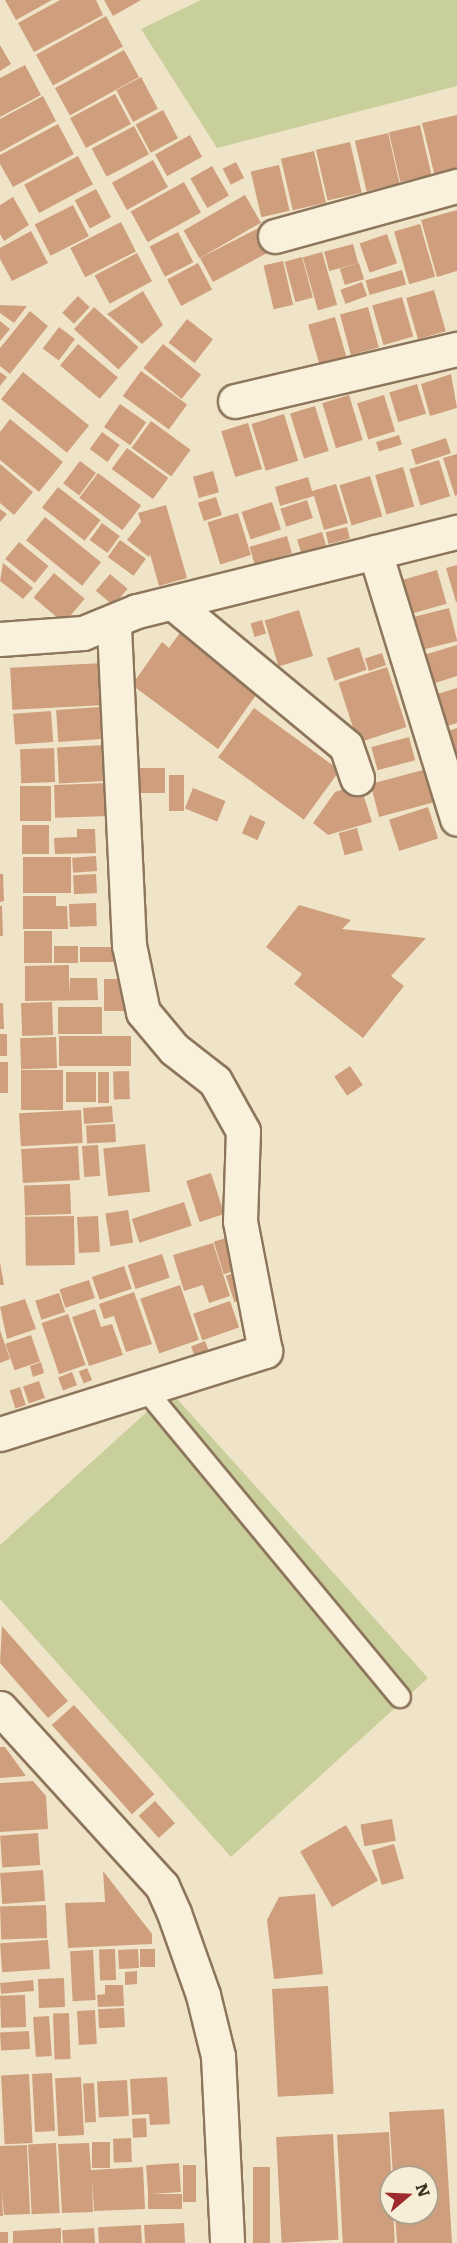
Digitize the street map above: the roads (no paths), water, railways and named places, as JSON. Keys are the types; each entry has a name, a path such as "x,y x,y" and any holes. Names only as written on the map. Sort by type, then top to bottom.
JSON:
{"street":[{"path":"275,236 457,186"},
{"path":"235,401 457,349"},
{"path":"0,639 83,633 114,624 137,611 457,532"},
{"path":"375,552 457,819"},
{"path":"173,603 346,746 357,778"},
{"path":"0,1434 265,1351 240,1221 243,1131 215,1081 174,1049 143,1012 129,945 114,624"},
{"path":"0,1708 162,1886 174,1913 203,1995 218,2056 227,2243"}],"lane":[{"path":"146,1389 400,1697"}]}
